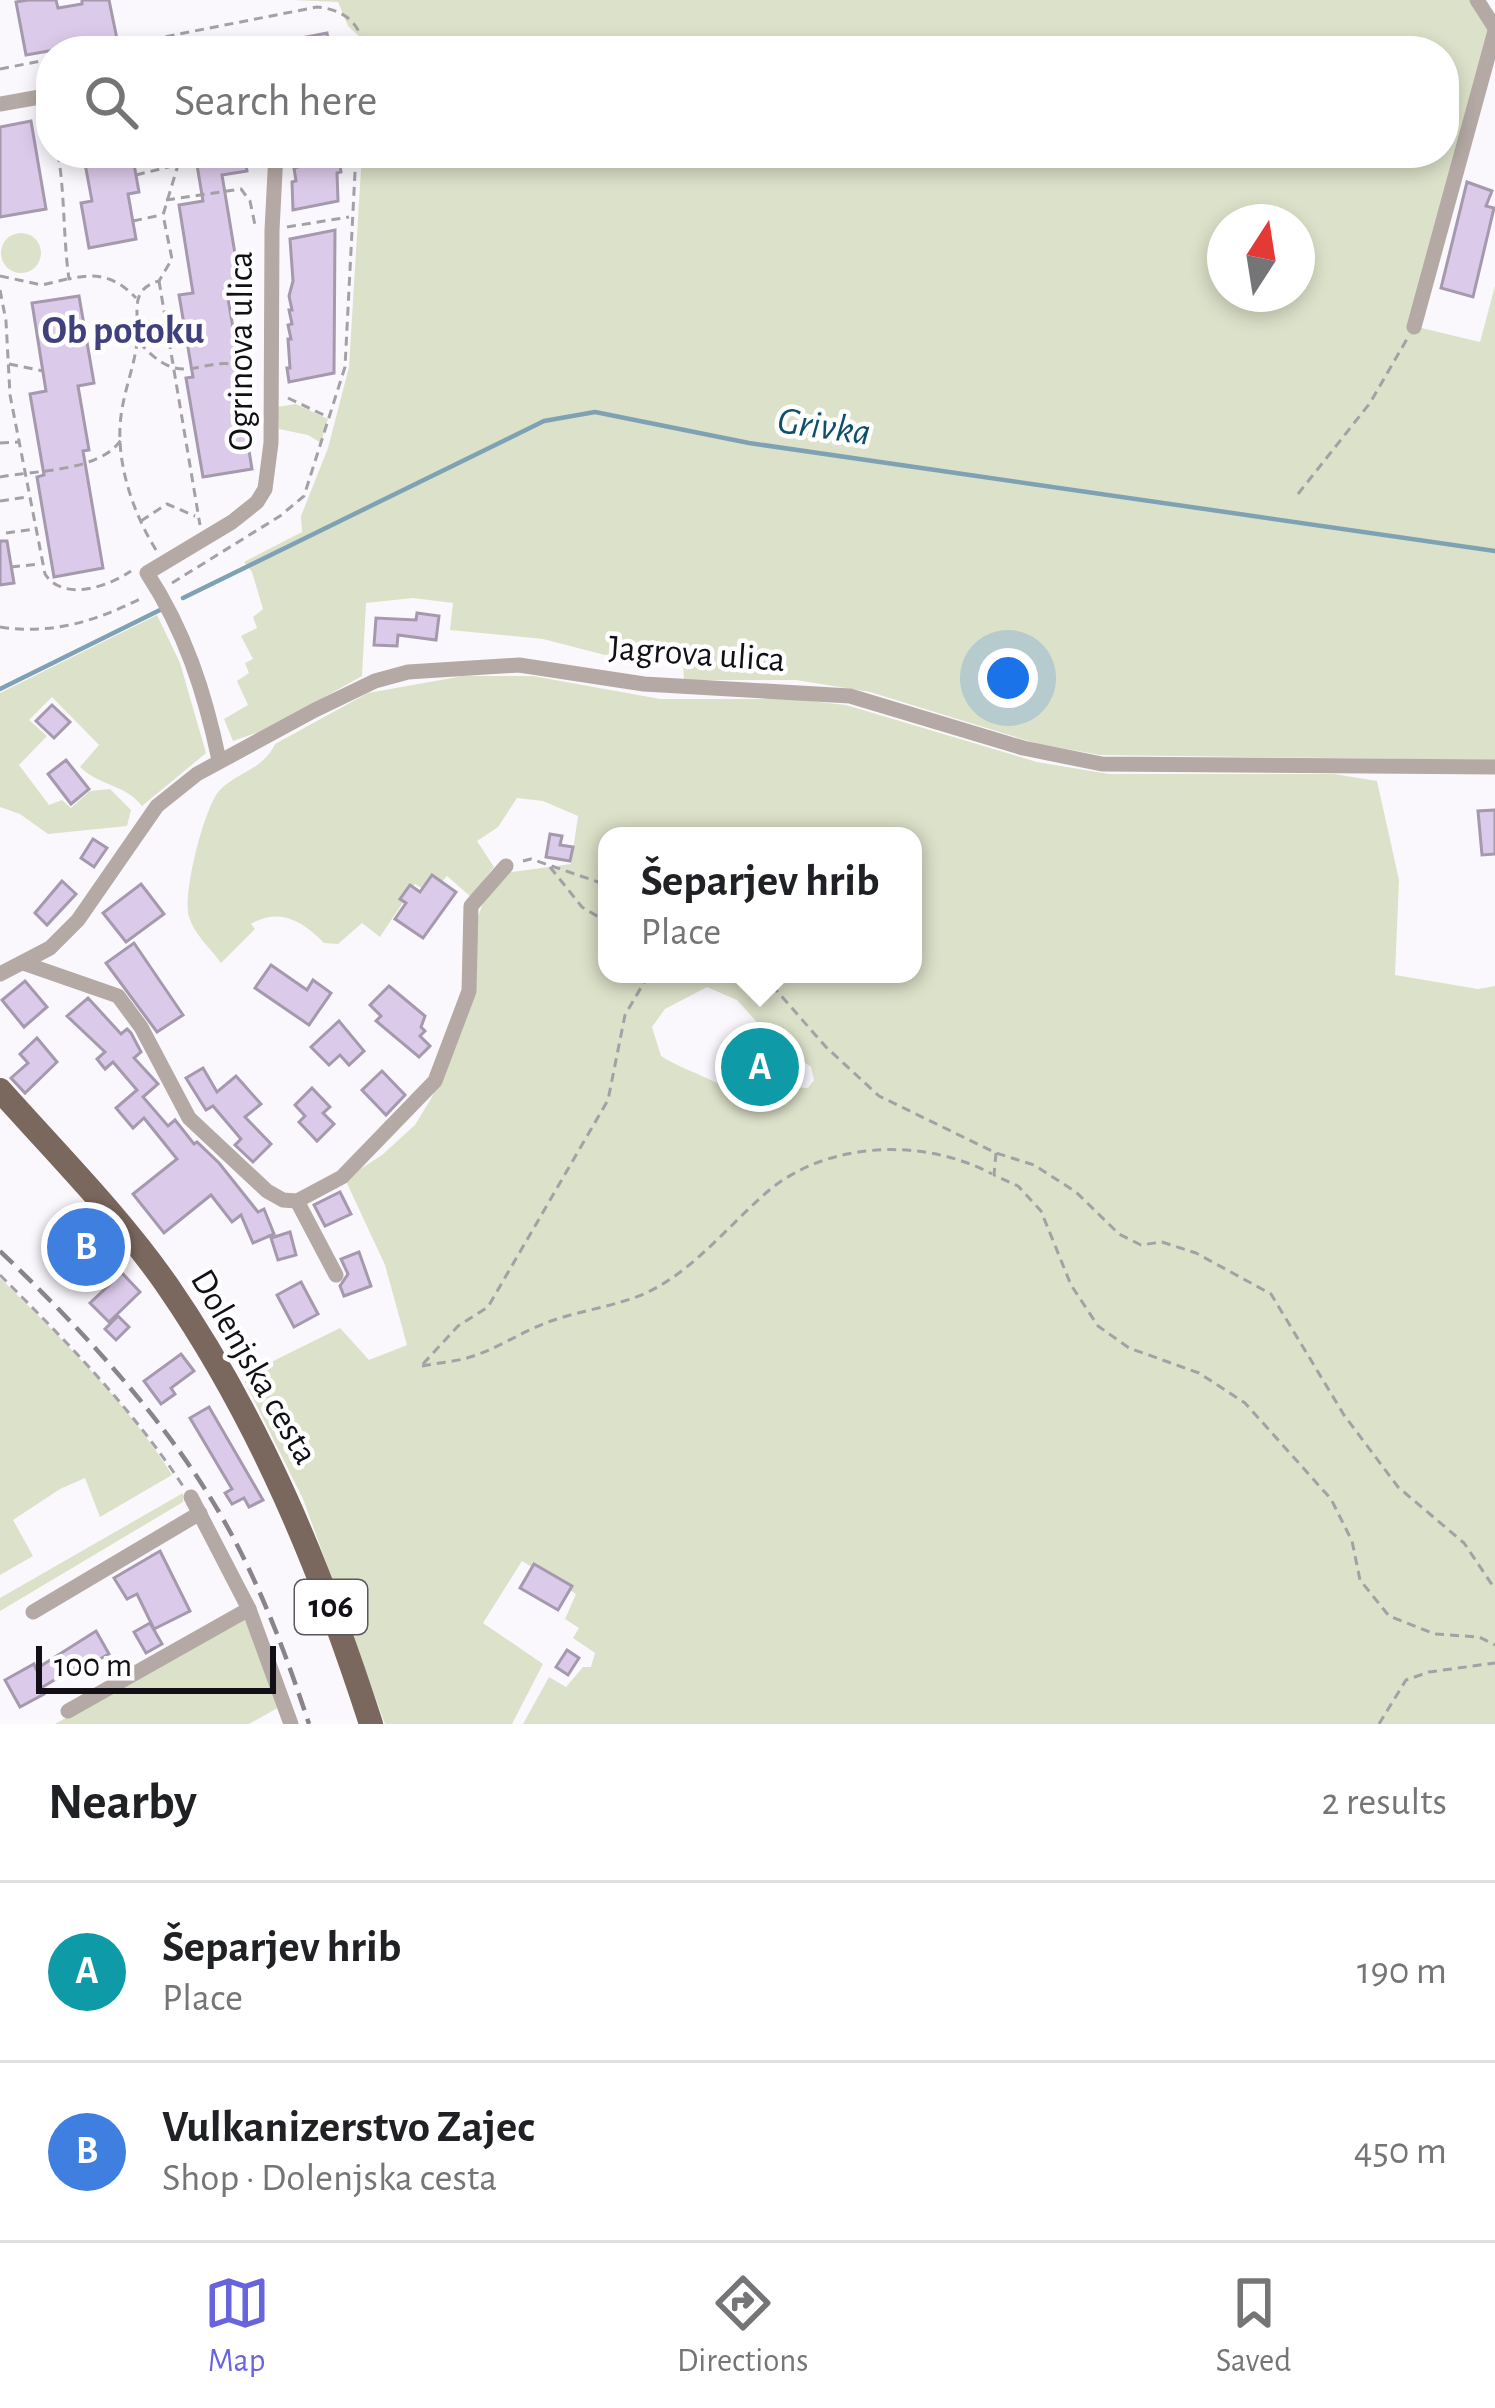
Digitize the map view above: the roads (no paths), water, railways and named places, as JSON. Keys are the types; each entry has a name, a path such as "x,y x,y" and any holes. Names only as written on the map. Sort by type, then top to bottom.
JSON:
{"main road":[{"name":"Dolenjska cesta","path":"0,1090 115,1218 164,1282 239,1400 315,1566 371,1724"}],"street":[{"path":"1459,162 1495,30 1478,0"},
{"path":"0,104 36,97"},
{"name":"Ogrinova ulica","path":"219,760 206,697 177,623 147,573 248,511 265,490 271,455 275,168"},
{"path":"1414,327 1457,168"},
{"name":"Jagrova ulica","path":"0,974 50,948 78,920 157,806 219,760 375,681 447,667 519,665 644,684 850,696 1024,748 1102,764 1495,767"},
{"path":"23,963 118,996 189,1118 266,1191 297,1201 342,1177 435,1081 469,991 472,906 506,866"},
{"path":"297,1201 336,1275"},
{"path":"33,1612 196,1505 249,1609 291,1724"},
{"path":"68,1711 249,1609"}],"waterway":[{"name":"Grivka","path":"183,598 544,421 595,412 749,443 1495,551"},
{"name":"Grivka","path":"0,689 160,610"}],"railway":[{"path":"0,1251 118,1374 197,1476 258,1589 309,1724"}],"place":[{"name":"Šeparjev hrib","path":"760,1067"},
{"name":"Vulkanizerstvo Zajec","path":"86,1247"}],"district":[{"name":"Ob potoku","path":"123,331"}]}
